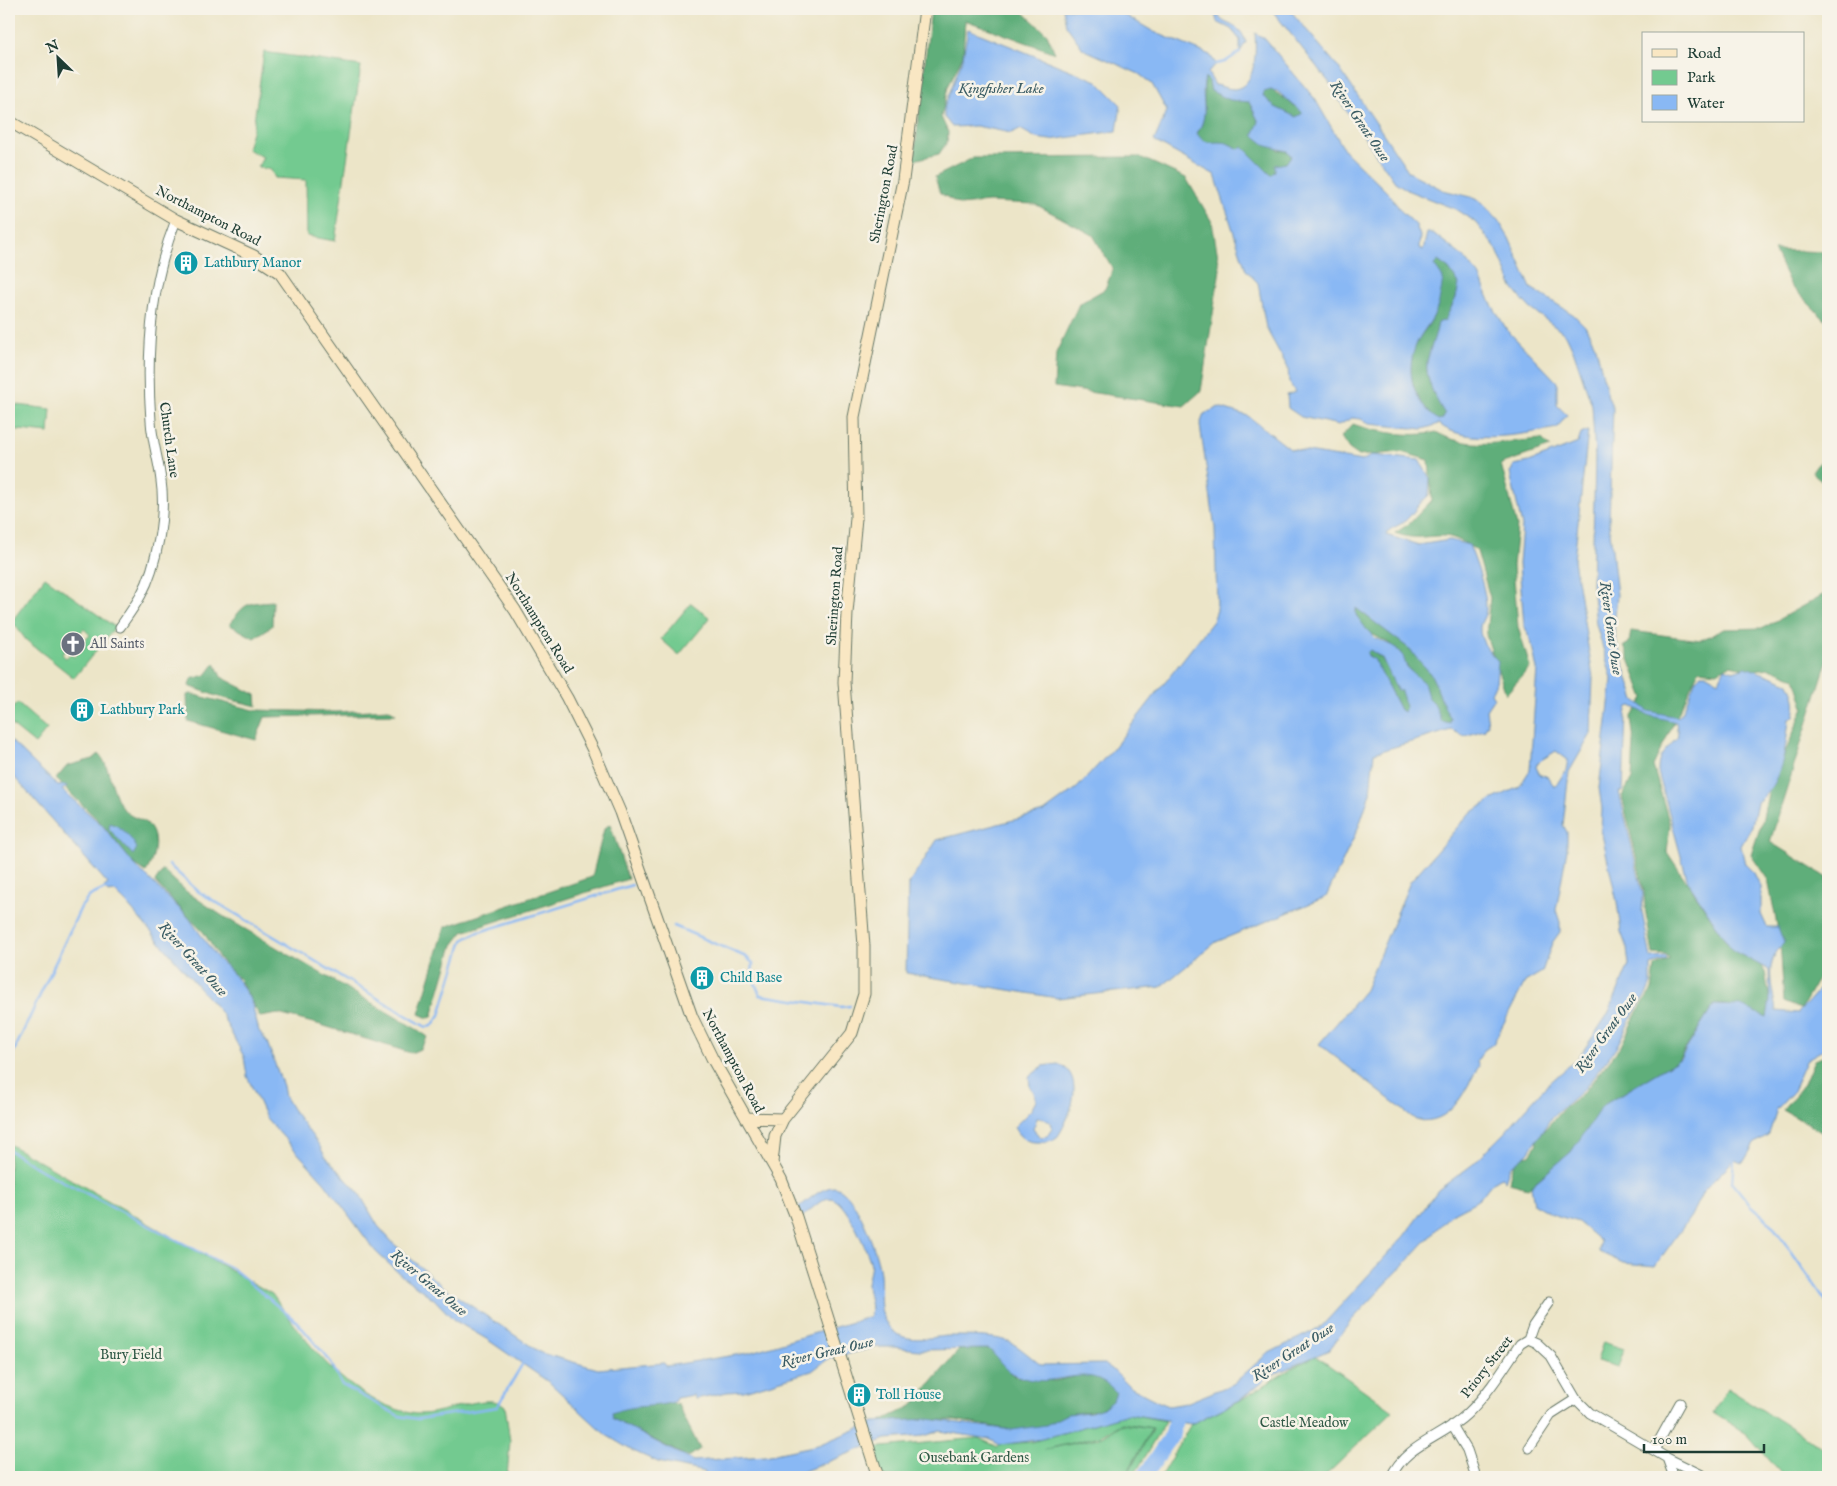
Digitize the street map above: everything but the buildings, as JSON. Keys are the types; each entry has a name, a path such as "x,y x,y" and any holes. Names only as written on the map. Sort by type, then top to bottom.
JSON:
{"main road":[{"name":"Sherington Road","path":"772,1163 775,1136 783,1119 852,1033 864,994 864,946 844,682 846,613 856,518 854,417 904,180 925,9"},
{"name":"Northampton Road","path":"9,122 176,220 254,256 280,273 515,610 567,698 594,752 620,812 692,1017 712,1058 782,1179 796,1217 878,1477"},
{"path":"746,1118 783,1119"}],"street":[{"name":"Church Lane","path":"120,627 143,591 158,545 162,523 162,482 151,424 149,366 160,272 165,249 176,220"},
{"name":"Priory Street","path":"1391,1477 1396,1467 1414,1448 1465,1416 1486,1394 1520,1344 1528,1339 1533,1325 1549,1302"},
{"path":"1528,1339 1537,1343 1551,1356 1576,1399 1590,1413 1667,1458 1706,1477"},
{"path":"1529,1448 1551,1415 1576,1399"},
{"path":"1654,1450 1680,1402"},
{"path":"1452,1425 1461,1437 1476,1477"},
{"path":"1667,1458 1674,1477"},
{"path":"1684,1477 1689,1469"}],"green space":[{"path":"931,9 1020,9 1047,34 1055,53 965,20 963,55 948,87 941,117 948,132 947,142 939,154 914,160"},
{"path":"264,52 361,66 335,241 307,236 306,180 275,178 271,170 258,167 263,157 247,149 253,128"},
{"path":"1205,77 1209,81 1211,91 1230,100 1249,102 1259,122 1278,150 1287,151 1291,156 1286,163 1271,175 1239,149 1226,143 1209,143 1200,139 1197,134 1201,127 1204,113"},
{"path":"1271,90 1303,113 1296,117 1275,107 1263,96 1264,91"},
{"path":"1140,157 1186,178 1212,222 1220,269 1201,391 1184,406 1054,387 1056,353 1079,304 1105,289 1113,269 1093,235 1035,204 989,202 960,205 940,193 935,177 973,158"},
{"path":"1774,250 1826,252 1828,255 1828,323 1791,286"},
{"path":"1438,261 1449,269 1459,284 1456,298 1445,320 1438,323 1428,358 1427,372 1429,380 1434,395 1445,414 1443,419 1437,420 1429,412 1418,395 1414,386 1411,366 1418,341 1434,315 1436,298 1434,265"},
{"path":"9,404 51,409 49,433 9,429"},
{"path":"1353,424 1394,433 1427,434 1436,432 1448,438 1474,443 1502,443 1542,439 1550,447 1501,464 1517,526 1513,566 1518,627 1530,667 1506,694 1486,635 1490,598 1477,551 1454,538 1445,536 1415,537 1395,533 1409,524 1432,500 1429,460 1401,452 1359,456 1349,449 1341,437"},
{"path":"1828,450 1828,486 1812,472"},
{"path":"45,577 115,627 74,678 26,640 12,621","holes":["84,629 90,635 82,643 85,646 74,657 70,654 66,658 62,654 66,649 62,645 72,634 76,637"]},
{"path":"1828,592 1828,658 1770,842 1828,878 1828,970 1817,981 1801,1009 1784,1002 1780,940 1768,880 1751,855 1762,822 1768,794 1804,707 1795,678 1770,668 1754,670 1730,665 1717,672 1699,670 1653,766 1670,825 1667,852 1732,950 1760,965 1765,972 1770,1001 1767,1017 1733,1006 1714,1005 1678,1060 1605,1104 1571,1152 1528,1188 1509,1183 1512,1169 1517,1161 1530,1155 1537,1144 1536,1139 1564,1108 1583,1093 1621,1046 1637,1012 1652,990 1655,966 1670,960 1666,955 1653,954 1644,891 1622,796 1632,779 1634,742 1631,718 1644,698 1624,646 1629,643 1631,631 1701,640 1724,629 1763,628"},
{"path":"273,601 272,626 254,638 230,625 239,612 247,605"},
{"path":"691,603 710,618 679,655 661,639"},
{"path":"1356,608 1411,650 1426,668 1434,680 1451,718 1450,723 1441,721 1428,698 1424,685 1408,668 1401,653 1389,643 1364,628 1357,616"},
{"path":"1370,650 1382,659 1397,689 1401,690 1406,706 1404,712 1400,710 1374,659 1367,653"},
{"path":"215,663 221,677 256,695 257,706 219,697 189,686 191,679 206,675"},
{"path":"191,694 254,710 336,712 389,709 396,714 265,717 256,740 188,721 187,695"},
{"path":"17,703 47,729 35,744 9,723 9,713"},
{"path":"99,754 106,766 120,805 128,814 147,824 154,836 154,852 146,872 132,862 104,826 56,779 67,766 93,759"},
{"path":"610,824 628,879 463,932 453,945 432,1017 428,1018 419,1014 445,927 592,877 604,829"},
{"path":"163,870 187,892 221,915 428,1037 420,1049 411,1053 321,1025 278,1014 260,1017 240,980 220,959 204,933 155,882"},
{"path":"1828,1055 1828,1136 1783,1110 1804,1084 1814,1060"},
{"name":"Bury Field","path":"9,1144 272,1294 300,1332 330,1367 366,1395 386,1405 410,1413 421,1414 486,1401 497,1402 505,1406 510,1441 507,1477 9,1477"},
{"path":"1603,1342 1624,1349 1618,1367 1597,1361"},
{"path":"959,1350 996,1350 1012,1374 1019,1378 1055,1381 1087,1374 1107,1378 1118,1395 1115,1401 1098,1410 1067,1414 1041,1428 1012,1430 955,1420 881,1421 912,1406"},
{"name":"Castle Meadow","path":"1316,1356 1393,1411 1324,1477 1160,1477 1191,1424 1241,1400 1292,1368"},
{"path":"1727,1388 1828,1451 1828,1477 1784,1477 1747,1434 1713,1413"},
{"path":"671,1403 678,1405 700,1449 690,1456 686,1456 613,1419 612,1413 622,1408"},
{"name":"Ousebank Gardens","path":"1128,1414 1166,1421 1133,1477 1126,1477 1153,1428 1122,1423 1100,1436 1043,1450 1102,1437 1121,1424 1152,1428 1125,1477 882,1477 872,1448 978,1438 998,1447 1003,1444 1032,1442"}],"water":[{"path":"1063,9 1115,9 1154,32 1210,55 1216,64 1208,73 1215,85 1232,89 1242,87 1251,75 1255,57 1255,33 1264,38 1315,99 1345,151 1390,195 1401,211 1416,225 1420,236 1419,248 1423,250 1427,233 1433,233 1462,256 1479,275 1491,303 1507,330 1557,382 1557,405 1567,415 1557,428 1513,435 1480,437 1451,431 1439,424 1423,429 1369,424 1361,419 1352,418 1339,425 1301,417 1288,408 1287,395 1295,392 1289,382 1288,368 1266,328 1258,283 1246,270 1215,175 1154,141 1167,111 1152,84 1139,74 1083,49 1066,25","holes":["1205,77 1209,81 1211,91 1230,100 1249,102 1259,122 1253,135 1267,146 1287,151 1291,156 1286,163 1275,165 1275,171 1271,175 1243,147 1239,149 1227,143 1203,140 1197,133 1203,119","1277,91 1303,113 1296,117 1275,107 1263,96 1264,92","1438,261 1449,269 1459,284 1456,298 1445,320 1438,323 1428,358 1427,372 1429,380 1434,395 1445,414 1443,419 1438,420 1417,396 1411,376 1411,366 1418,341 1434,315 1439,302 1443,278 1434,265"]},
{"path":"1214,9 1218,9 1218,14 1222,20 1242,33 1246,42 1240,52 1240,40 1231,29 1217,22"},
{"name":"River Great Ouse","path":"1271,9 1289,9 1339,68 1409,172 1443,190 1471,197 1481,202 1498,220 1509,238 1531,288 1574,315 1585,326 1596,347 1608,397 1613,408 1609,522 1617,595 1614,628 1635,700 1648,711 1678,717 1682,713 1696,679 1701,674 1707,674 1719,681 1725,668 1733,671 1746,667 1789,683 1794,695 1795,707 1794,716 1789,719 1781,765 1772,786 1757,802 1752,826 1741,846 1745,864 1754,873 1761,887 1761,914 1767,927 1778,927 1784,943 1773,958 1771,966 1771,983 1776,1011 1798,1013 1828,980 1828,994 1825,1000 1828,1004 1828,1047 1807,1059 1792,1093 1777,1109 1769,1134 1754,1144 1743,1163 1734,1160 1703,1191 1691,1216 1655,1266 1623,1263 1599,1252 1600,1241 1578,1222 1552,1214 1534,1204 1531,1186 1571,1152 1602,1106 1680,1059 1714,1005 1741,1006 1767,1017 1770,1001 1769,970 1732,950 1688,882 1658,772 1658,765 1662,755 1678,736 1676,722 1651,716 1631,706 1628,707 1626,714 1623,791 1619,792 1643,894 1642,912 1651,958 1666,957 1667,960 1651,965 1651,983 1646,995 1632,1016 1616,1048 1584,1089 1551,1118 1528,1153 1510,1167 1505,1181 1502,1177 1498,1178 1479,1199 1450,1215 1351,1321 1329,1350 1268,1377 1240,1400 1191,1424 1128,1414 1042,1439 1000,1445 989,1439 940,1431 924,1436 886,1439 789,1477 704,1477 705,1472 658,1462 631,1450 606,1435 550,1383 488,1340 454,1320 434,1299 402,1276 376,1252 325,1183 266,1118 247,1076 244,1057 221,1013 127,904 115,892 108,893 104,887 108,884 9,771 9,739 58,786 66,785 67,787 62,790 102,825 132,862 189,918 218,959 240,983 251,1001 259,1031 267,1042 283,1086 285,1097 325,1156 359,1193 378,1226 394,1244 442,1286 541,1353 598,1369 664,1363 666,1366 748,1353 869,1317 871,1305 867,1284 870,1261 860,1235 848,1215 836,1200 830,1198 819,1203 802,1217 798,1208 824,1189 834,1187 842,1190 858,1210 871,1239 879,1265 880,1302 883,1316 890,1328 903,1337 918,1339 976,1336 999,1339 1014,1344 1041,1365 1104,1364 1112,1369 1130,1387 1169,1406 1186,1403 1233,1384 1267,1354 1321,1327 1404,1236 1438,1190 1472,1165 1506,1131 1544,1088 1579,1057 1608,1014 1629,965 1601,830 1602,809 1599,788 1612,679 1596,624 1592,585 1595,457 1592,405 1566,335 1530,308 1520,297 1513,288 1497,250 1475,222 1455,209 1409,191 1395,182 1341,103 1332,86","holes":["877,1347 919,1350 989,1349 1014,1374 1042,1381 1080,1376 1092,1377 1104,1382 1116,1392 1113,1400 1103,1408 1091,1412 1067,1414 1046,1425 1012,1430 928,1419 874,1422 818,1445 765,1456 693,1461 613,1419 612,1413 620,1410 666,1404 674,1402 676,1398 693,1395 695,1399 727,1392 744,1391 812,1371 828,1359"]},
{"name":"Kingfisher Lake","path":"968,29 1097,81 1121,105 1117,131 1050,140 1036,138 1020,129 1011,133 976,126 952,127 944,117 944,108 963,57"},
{"path":"1219,407 1248,416 1290,449 1362,461 1372,455 1419,460 1430,478 1429,495 1405,521 1389,530 1386,535 1419,545 1450,540 1469,545 1485,595 1486,612 1480,626 1481,637 1498,661 1496,683 1491,693 1494,698 1486,710 1488,724 1484,730 1465,736 1451,730 1374,753 1370,793 1359,826 1326,897 1216,942 1161,987 1057,998 906,973 908,885 937,840 1044,812 1077,788 1112,750 1213,621 1217,610 1215,528 1200,425 1204,414","holes":["1356,608 1411,650 1426,668 1434,680 1451,718 1450,723 1441,721 1434,703 1428,697 1424,683 1407,668 1403,656 1395,647 1375,638 1367,630 1356,615","1370,650 1382,658 1397,690 1401,691 1406,706 1404,712 1400,710 1374,659 1368,656 1367,653"]},
{"path":"1588,431 1574,560 1593,677 1591,734 1569,772 1563,825 1567,832 1567,850 1556,910 1560,922 1560,932 1552,943 1542,972 1525,982 1493,1044 1484,1050 1477,1061 1479,1066 1462,1096 1448,1112 1439,1118 1416,1120 1319,1044 1365,990 1410,882 1468,815 1491,800 1519,787 1530,770 1537,669 1531,641 1524,625 1519,564 1522,526 1510,473 1514,465 1529,462 1578,443 1581,434","holes":["1556,751 1568,760 1566,770 1555,787 1547,776 1540,775 1536,767 1538,762"]},
{"path":"110,823 126,833 132,840 137,848 133,855 109,829"},
{"path":"1058,1064 1067,1070 1072,1078 1074,1088 1073,1099 1066,1121 1056,1139 1032,1142 1017,1133 1014,1127 1031,1110 1036,1101 1034,1092 1030,1087 1029,1077 1043,1066","holes":["1037,1118 1043,1118 1051,1123 1052,1129 1047,1136 1040,1137 1033,1129"]}],"waterway":[{"path":"1216,64 1225,62 1240,52"},
{"path":"169,865 199,892 426,1027 432,1026 440,1015 463,940 476,933 632,885"},
{"path":"9,1062 81,907 90,896 107,888"},
{"path":"674,926 746,957 753,963 752,976 760,995 841,1007 850,1006"},
{"path":"9,1150 37,1168 233,1269 297,1322 330,1361 342,1385 399,1416 418,1419 497,1407 523,1363"},
{"path":"1734,1160 1732,1182 1750,1205 1770,1222 1828,1304"},
{"path":"1144,1477 1172,1435 1177,1415"}],"place":[{"name":"Lathbury Manor","path":"186,263"},
{"name":"All Saints","path":"73,644"},
{"name":"Lathbury Park","path":"82,710"},
{"name":"Child Base","path":"702,978"},
{"name":"Toll House","path":"859,1395"}]}
